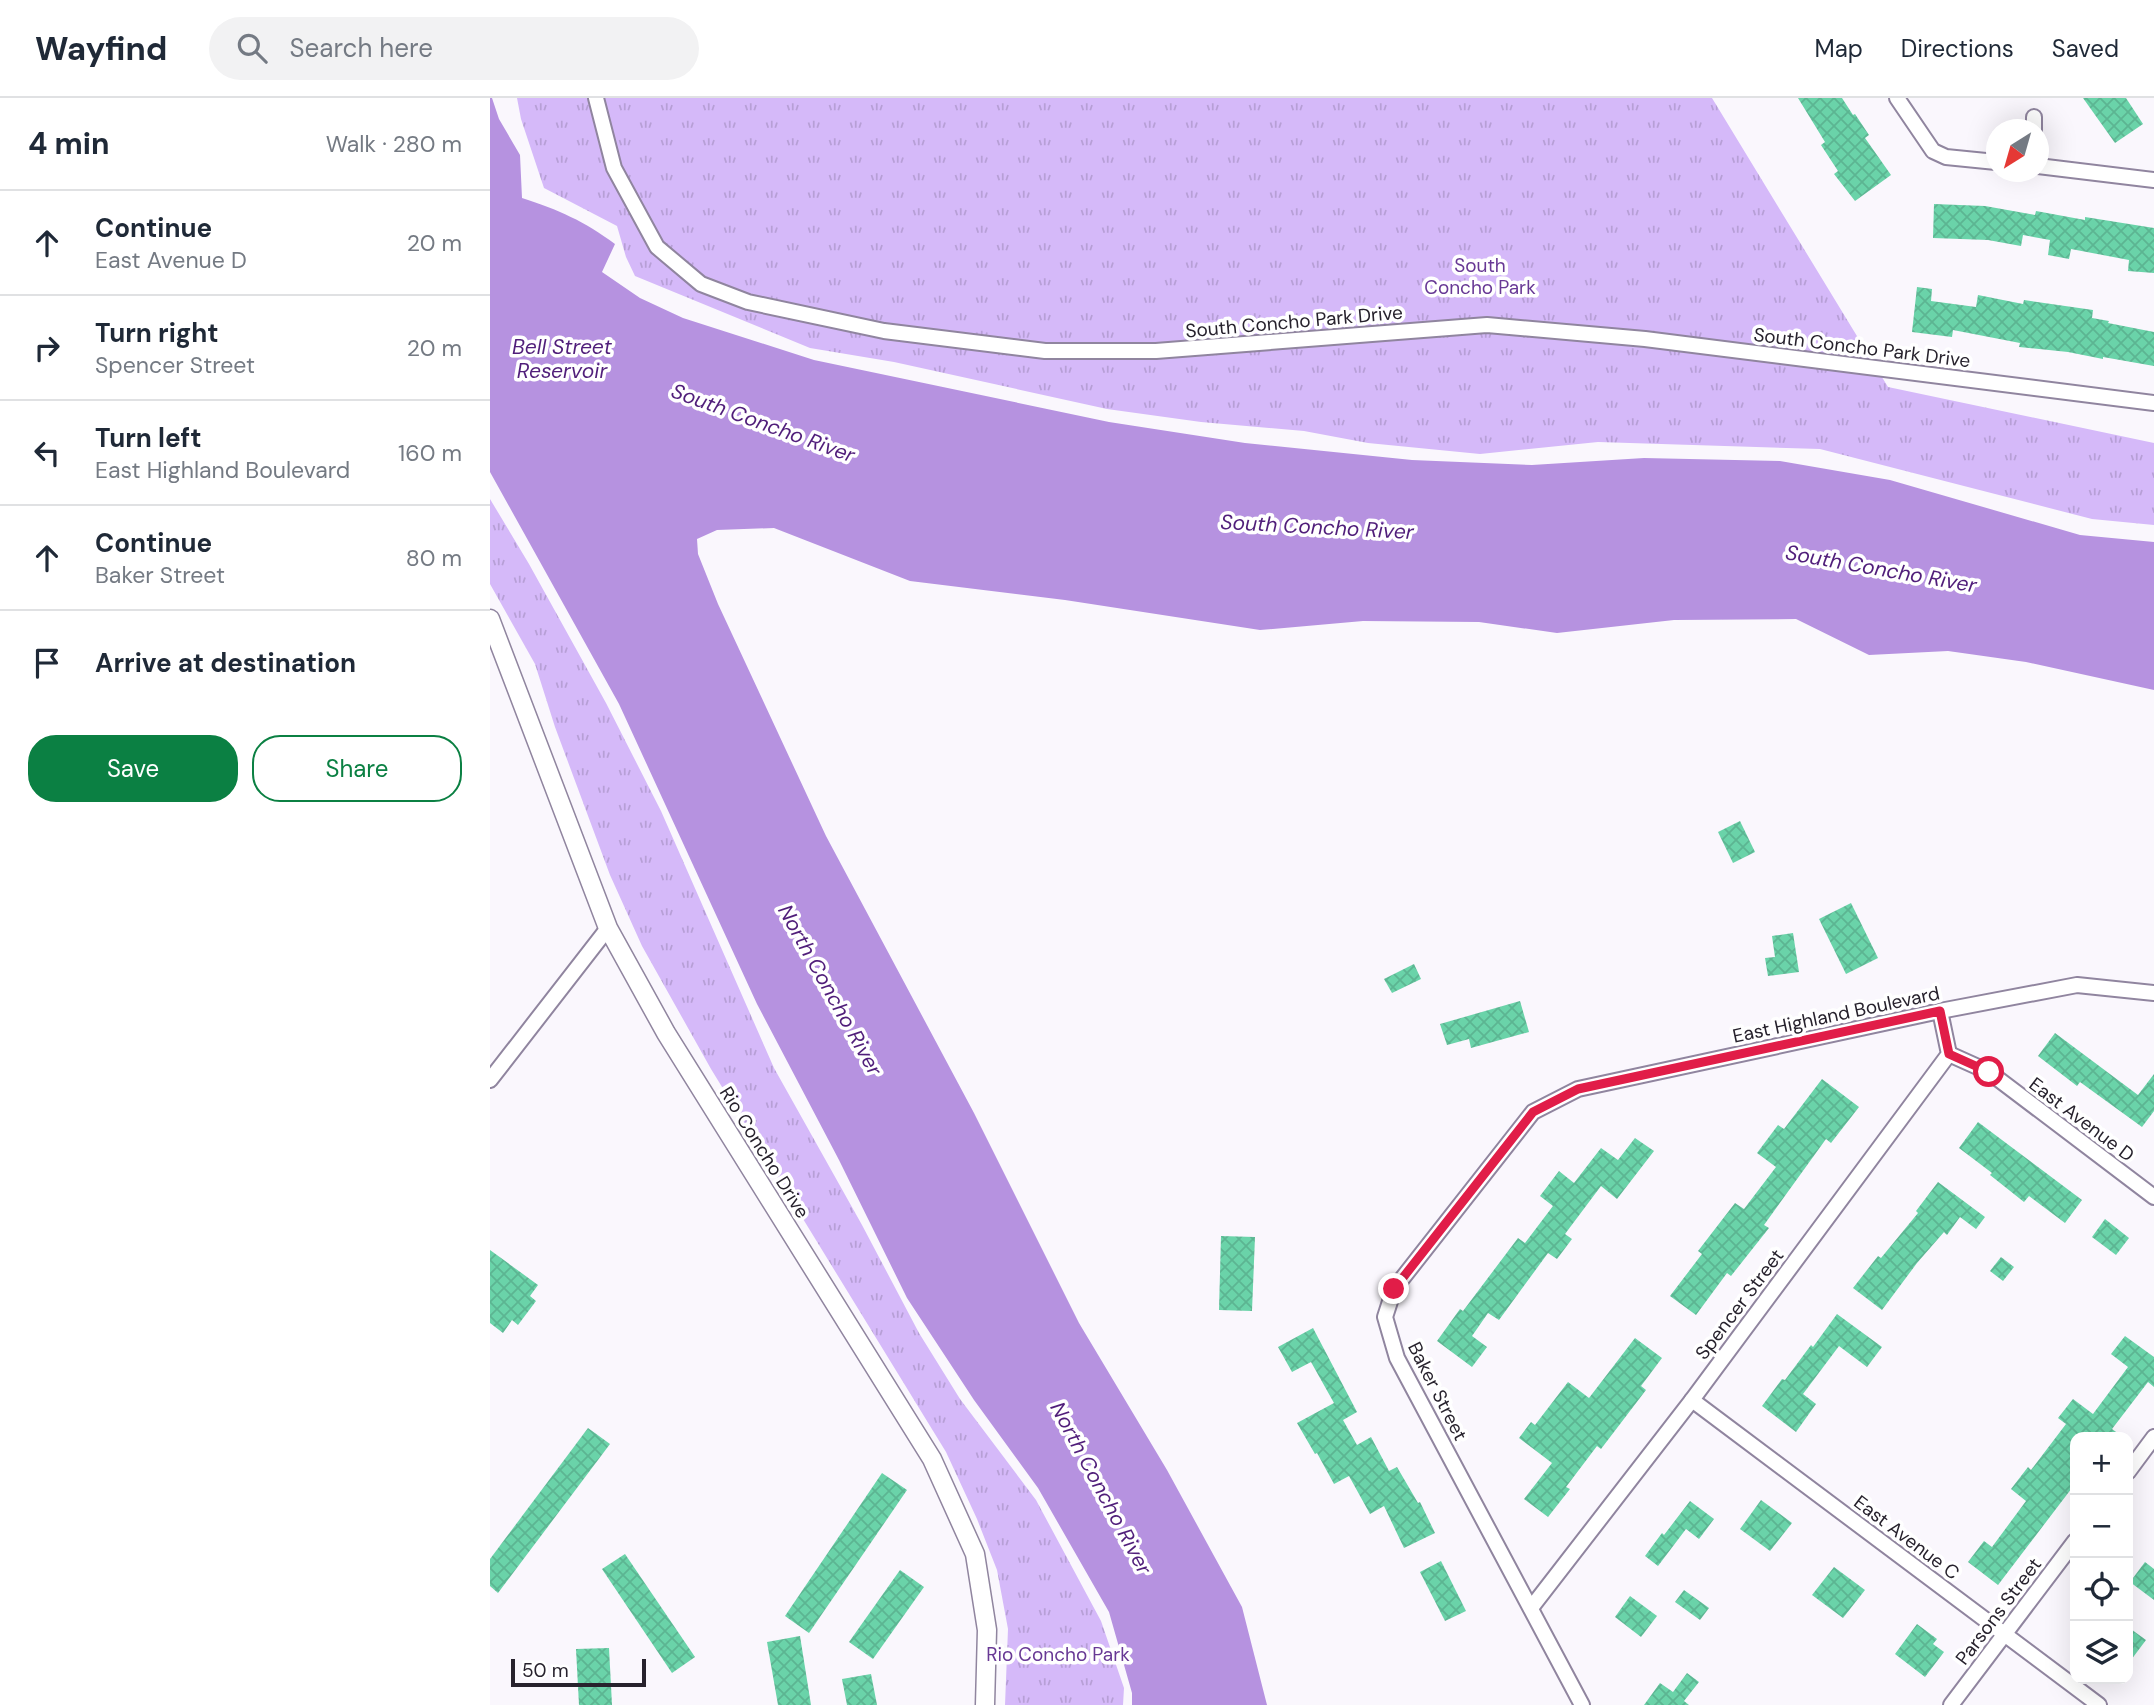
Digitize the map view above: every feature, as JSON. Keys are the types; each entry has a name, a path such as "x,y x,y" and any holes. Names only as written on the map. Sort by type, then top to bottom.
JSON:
{"street":[{"name":"South Concho Park Drive","path":"596,98 614,168 657,247 701,284 748,302 884,331 1045,351 1156,351 1487,325 1645,339 2154,403"},
{"path":"1896,98 1933,151 1946,157 1986,161"},
{"path":"2049,167 2154,180"},
{"name":"Rio Concho Drive","path":"490,619 608,928 666,1033 932,1460 975,1554 987,1630 985,1705"},
{"path":"490,1080 608,928"},
{"name":"East Highland Boulevard","path":"1533,1112 1578,1089 1940,1011 2077,985 2154,993"},
{"path":"1940,1011 1949,1054"},
{"name":"East Avenue D","path":"1949,1054 1989,1072 2154,1198"},
{"name":"Spencer Street","path":"1531,1608 1692,1401 1949,1054"},
{"name":"Baker Street","path":"1533,1112 1394,1289 1385,1317 1397,1358 1582,1705"},
{"name":"East Avenue C","path":"1692,1401 2099,1705"},
{"path":"2133,1465 2154,1437"},
{"name":"Parsons Street","path":"1951,1705 2070,1548"}],"green space":[{"name":"South Concho Park","path":"517,98 1712,98 1888,387 2154,443 2154,525 2092,519 1820,449 1598,442 1480,454 1368,443 1304,431 1201,422 1107,409 894,362 810,348 635,276 617,226 544,188 521,119"},
{"name":"Rio Concho Park","path":"490,499 606,703 661,811 774,1068 919,1333 960,1399 1036,1500 1101,1621 1124,1688 1123,1705 1005,1705 1008,1629 997,1570 977,1519 946,1452 711,1069 642,946 610,875 555,727 535,664 490,584"}],"water":[{"path":"490,98 520,155 522,198 571,217 615,244 602,272 640,298 683,318 814,360 1109,422 1245,443 1412,460 1532,465 1644,458 1780,461 1890,480 2080,535 2154,542 2154,690 2026,662 1948,651 1869,655 1796,619 1674,620 1557,633 1479,622 1363,621 1260,630 1065,600 910,581 774,528 717,530 697,539 698,554 718,604 826,836 974,1113 1079,1323 1167,1470 1242,1607 1267,1705 1132,1705 1132,1693 1109,1612 1038,1488 974,1400 907,1298 839,1160 757,1004 619,704 490,472"}],"building":[{"path":"1798,98 1842,98 1869,135 1865,138 1891,175 1855,201 1834,174 1838,171 1821,145 1825,142"},
{"path":"2083,98 2126,98 2143,124 2115,143"},
{"path":"1934,204 1985,206 2035,215 2036,211 2154,228 2154,273 2128,271 2129,260 2071,249 2069,259 2048,255 2050,240 2023,235 2021,246 1988,240 1933,238"},
{"path":"1917,287 1932,289 1931,301 1976,307 1978,295 2023,304 2024,300 2093,310 2092,318 2154,332 2154,366 2019,347 2020,343 1953,330 1952,337 1912,332"},
{"path":"1740,821 1755,852 1733,863 1718,832"},
{"path":"1851,903 1878,958 1846,974 1819,919"},
{"path":"1793,933 1799,972 1768,976 1765,958 1775,957 1772,936"},
{"path":"1414,964 1421,979 1392,993 1384,979"},
{"path":"1520,1001 1529,1032 1471,1048 1469,1039 1447,1045 1440,1024"},
{"path":"2055,1033 2138,1095 2154,1074 2154,1111 2142,1127 2080,1082 2077,1086 2038,1056"},
{"path":"1822,1079 1859,1107 1831,1143 1826,1139 1764,1225 1769,1228 1731,1276 1727,1273 1696,1315 1670,1296 1702,1254 1698,1251 1735,1203 1744,1209 1776,1167 1757,1153 1778,1125 1784,1129"},
{"path":"1978,1122 2082,1200 2065,1223 2029,1196 2024,1202 1959,1148"},
{"path":"1635,1138 1654,1151 1617,1199 1601,1186 1565,1234 1572,1239 1557,1259 1548,1253 1499,1320 1488,1313 1472,1336 1487,1347 1472,1367 1437,1341 1518,1238 1525,1243 1553,1206 1540,1196 1559,1171 1574,1183 1601,1148 1618,1160"},
{"path":"1938,1182 1985,1217 1976,1229 1960,1217 1947,1235 1944,1232 1917,1263 1882,1310 1853,1288 1918,1213 1916,1211"},
{"path":"2105,1219 2129,1238 2116,1255 2092,1237"},
{"path":"1221,1236 1255,1237 1252,1311 1219,1310"},
{"path":"490,1250 538,1285 530,1296 536,1301 518,1325 512,1320 503,1333 490,1323"},
{"path":"2001,1257 2014,1267 2003,1281 1990,1271"},
{"path":"1837,1314 1882,1347 1867,1367 1839,1346 1803,1394 1816,1404 1796,1432 1762,1406 1811,1345 1813,1347"},
{"path":"1313,1328 1357,1412 1343,1420 1357,1445 1371,1437 1389,1471 1397,1467 1418,1503 1420,1502 1435,1533 1404,1548 1384,1506 1370,1514 1349,1476 1334,1484 1317,1453 1315,1454 1297,1423 1334,1403 1311,1362 1292,1372 1278,1347"},
{"path":"2125,1336 2154,1357 2154,1387 2148,1382 2112,1429 2116,1432 2070,1432 2070,1491 1998,1585 1968,1562 1984,1541 1992,1547 2026,1501 2011,1489 2028,1467 2031,1470 2066,1424 2058,1418 2073,1399 2093,1414 2128,1367 2111,1354"},
{"path":"1635,1338 1662,1358 1641,1386 1646,1390 1601,1449 1597,1446 1566,1487 1570,1489 1548,1517 1524,1499 1552,1463 1519,1438 1531,1422 1535,1425 1568,1382 1589,1398"},
{"path":"588,1428 610,1444 498,1593 490,1586 490,1559"},
{"path":"882,1473 907,1490 809,1633 785,1616"},
{"path":"1761,1500 1792,1523 1770,1551 1740,1529"},
{"path":"1690,1501 1714,1519 1699,1539 1686,1529 1658,1566 1645,1556"},
{"path":"625,1554 695,1657 672,1673 602,1569"},
{"path":"1441,1561 1466,1611 1445,1621 1420,1572"},
{"path":"2145,1562 2154,1569 2154,1600 2133,1584 2133,1578"},
{"path":"1834,1567 1865,1590 1843,1618 1812,1595"},
{"path":"900,1570 924,1587 873,1659 849,1642"},
{"path":"1684,1590 1709,1608 1700,1620 1675,1602"},
{"path":"1630,1596 1657,1616 1641,1637 1615,1617"},
{"path":"1917,1624 1937,1639 1933,1644 1944,1652 1925,1677 1895,1654"},
{"path":"2133,1631 2146,1640 2133,1657"},
{"path":"800,1636 811,1705 778,1705 767,1642"},
{"path":"609,1648 612,1705 579,1705 576,1649"},
{"path":"1687,1673 1699,1682 1684,1701 1689,1705 1644,1705 1660,1683 1673,1692"},
{"path":"871,1674 877,1705 847,1705 842,1679"}],"route":[{"path":"1394,1289 1533,1112 1578,1089 1940,1011 1949,1054 1989,1072"}],"water label":[{"name":"Bell Street Reservoir","path":"562,359"},
{"name":"South Concho River","path":"763,423"},
{"name":"South Concho River","path":"1317,527"},
{"name":"South Concho River","path":"1881,569"},
{"name":"North Concho River","path":"830,990"},
{"name":"North Concho River","path":"1101,1488"}]}
